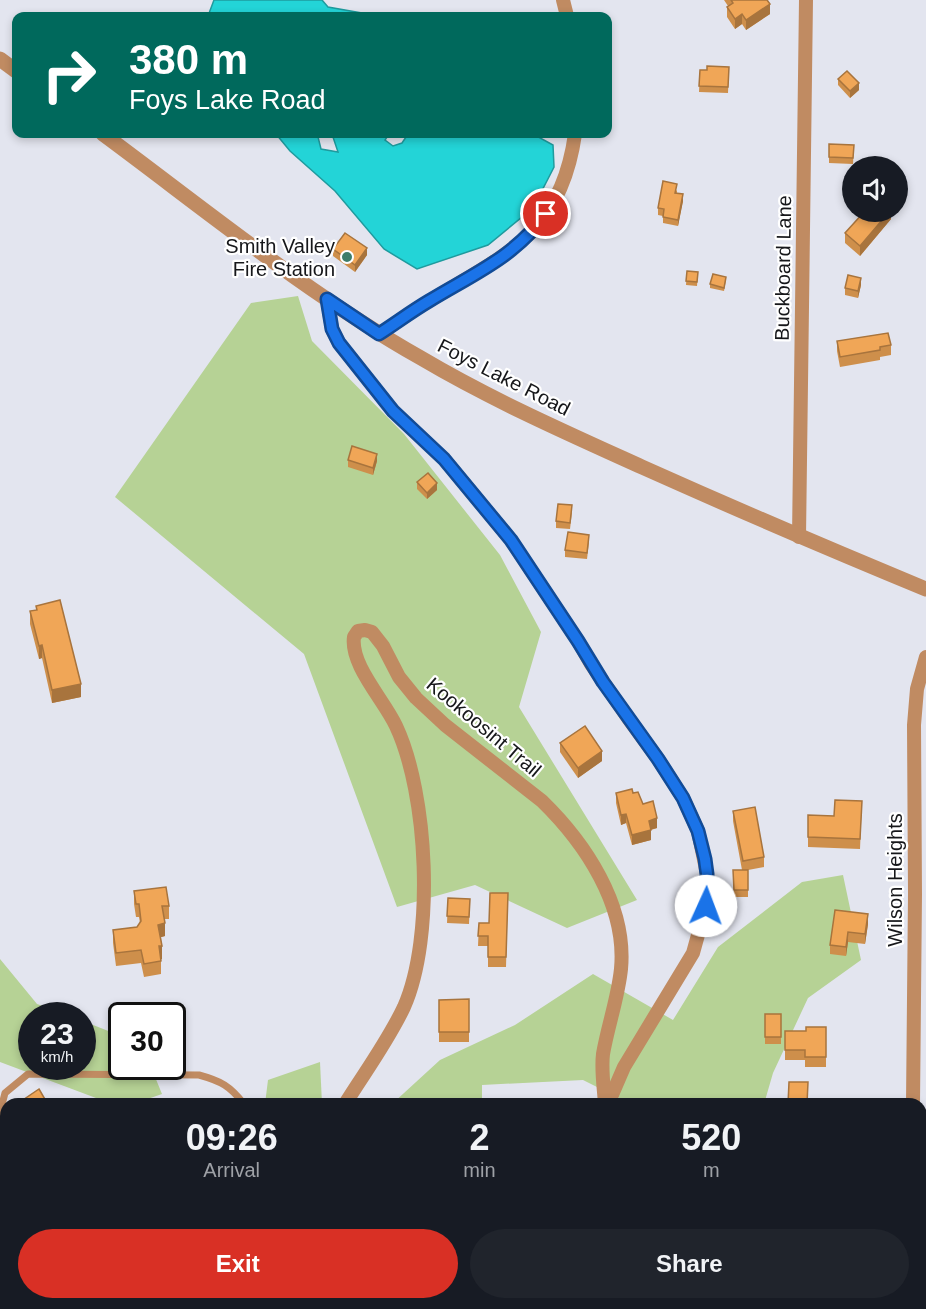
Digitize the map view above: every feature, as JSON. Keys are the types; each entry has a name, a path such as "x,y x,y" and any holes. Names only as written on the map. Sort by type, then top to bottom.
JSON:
{"street":[{"name":"Buckboard Lane","path":"799,537 807,0"},
{"name":"Foys Lake Road","path":"108,138 327,299 379,334 445,372 506,404 799,537 926,589"},
{"path":"379,334 521,244 546,214 556,197 569,160 573,138"},
{"name":"Kookoosint Trail","path":"327,299 332,329 339,343 393,411 444,459 511,540 664,769 688,808 698,831 705,859 707,882 706,906 693,953 624,1067 609,1098"},
{"name":"Kookoosint Trail","path":"349,1098 392,1030 404,1006 416,969 425,898 417,806 404,747 385,705 354,654 354,637 358,632 365,630 372,632 378,638 399,677 425,707 542,801 559,818 588,857 600,879 618,924 621,946 621,968 616,1000 603,1052 605,1098"},
{"name":"Wilson Heights","path":"913,1098 914,726 917,688 926,657"}],"lane":[{"path":"4,1098 5,1093 28,1074 199,1076 219,1080 240,1098"}],"green space":[{"path":"298,296 312,341 404,434 500,555 541,632 519,707 637,900 567,928 475,885 397,907 304,654 115,497 251,303"},
{"path":"843,875 861,960 808,998 773,1073 766,1098 619,1098 583,1080 482,1085 482,1098 399,1098 440,1060 515,1025 593,974 673,1020 718,947 802,882"},
{"path":"0,959 35,1002 18,1002 18,1069 0,1062"},
{"path":"96,1026 108,1031 108,1080 156,1080 162,1094 150,1098 96,1098 48,1080 96,1080"},
{"path":"320,1062 322,1098 266,1098 268,1080"}],"water":[{"path":"214,0 322,0 328,7 356,12 210,12"},
{"path":"279,138 318,138 321,149 338,152 333,138 386,138 385,140 393,146 402,143 405,138 540,138 553,145 554,167 533,208 488,245 417,269 384,249 335,191 290,151"}],"building":[{"path":"731,0 767,0 770,4 746,20 742,14 735,19 727,7 733,3"},
{"path":"707,66 729,67 728,87 699,86 700,70 707,70"},
{"path":"847,71 859,83 850,91 838,79"},
{"path":"829,144 854,145 853,156 829,157"},
{"path":"663,181 677,184 675,193 683,194 678,220 663,217 664,209 658,208"},
{"path":"855,222 880,222 860,246 845,233"},
{"path":"345,233 367,248 355,265 333,249"},
{"path":"687,271 698,272 697,282 686,281"},
{"path":"713,274 726,277 724,288 710,284"},
{"path":"848,275 861,278 858,291 845,288"},
{"path":"888,333 891,345 880,347 880,350 840,357 837,341"},
{"path":"352,446 377,454 373,468 348,460"},
{"path":"428,473 437,483 427,493 417,482"},
{"path":"558,504 572,505 570,523 556,521"},
{"path":"568,532 589,535 587,553 565,550"},
{"path":"60,600 81,684 52,690 42,645 39,646 30,611 37,610 36,606"},
{"path":"585,726 602,751 578,768 560,743"},
{"path":"632,789 633,793 638,792 643,804 653,801 657,818 649,821 651,830 632,835 626,814 621,815 616,793"},
{"path":"835,800 862,801 860,839 808,837 808,815 834,816"},
{"path":"755,807 764,857 743,861 733,811"},
{"path":"733,870 748,870 748,890 734,890"},
{"path":"166,887 169,906 162,906 165,923 158,925 162,946 159,946 161,961 144,964 141,950 116,953 113,930 137,927 141,921 139,904 136,904 134,891"},
{"path":"490,893 508,893 506,957 488,957 488,936 478,936 479,923 489,923"},
{"path":"448,898 470,899 469,917 447,916"},
{"path":"835,910 868,914 865,934 848,932 846,947 830,945"},
{"path":"469,999 469,1032 439,1032 439,1000"},
{"path":"765,1014 781,1014 781,1037 765,1037"},
{"path":"806,1027 826,1027 826,1057 805,1057 805,1050 785,1050 785,1031 806,1031"},
{"path":"789,1082 808,1082 807,1098 788,1098"},
{"path":"39,1089 44,1098 26,1098"}],"place":[{"name":"Smith Valley Fire Station","path":"347,257"}],"route":[{"path":"546,214 521,244 505,256 379,334 327,299 332,329 339,343 393,411 444,459 511,540 591,664 658,759 683,798 698,831 707,874 706,906"}]}
